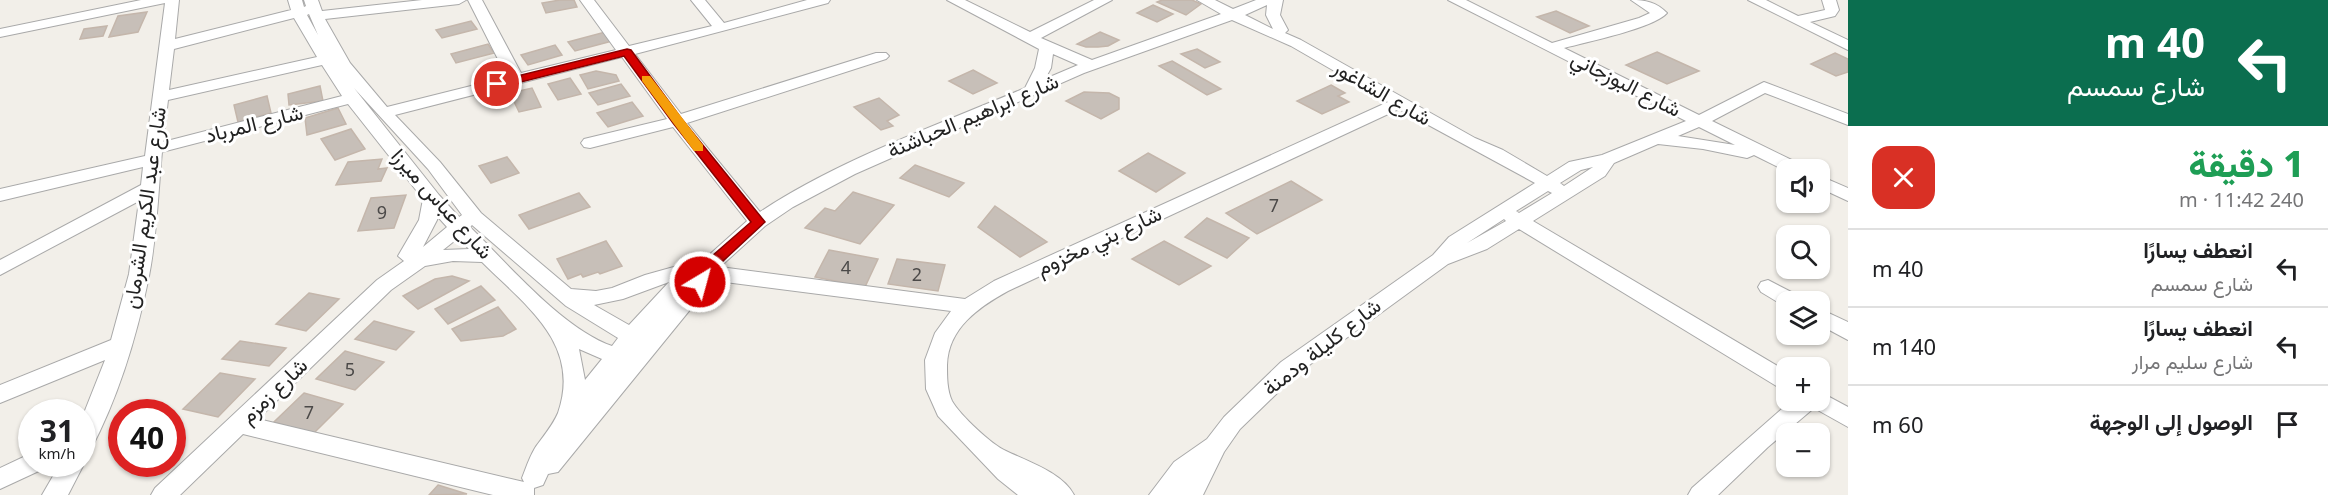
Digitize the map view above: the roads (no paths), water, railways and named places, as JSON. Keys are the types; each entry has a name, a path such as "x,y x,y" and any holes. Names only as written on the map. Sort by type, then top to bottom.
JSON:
{"street":[{"path":"0,33 121,4 161,0"},
{"name":"شارع عبد الكريم الشرمان","path":"96,413 121,345 139,274 172,0"},
{"path":"166,46 307,7 459,0"},
{"path":"475,0 517,80"},
{"path":"587,0 677,121 758,222"},
{"path":"698,0 721,28"},
{"path":"385,112 721,28 823,0"},
{"path":"960,3 980,0"},
{"path":"1030,38 1105,0"},
{"name":"شارع الشاغور","path":"1204,0 1239,12 1296,43 1469,142 1485,158 1553,191"},
{"name":"شارع ابراهيم الحباشنة","path":"526,488 568,417 632,349 695,290 703,271 758,222 818,184 1031,90 1085,68 1205,26 1268,0"},
{"path":"1205,26 1274,31 1272,9 1276,0"},
{"name":"شارع البوزجاني","path":"1455,0 1777,159"},
{"path":"1553,47 1644,21 1660,13 1656,8 1638,0"},
{"path":"1755,0 1848,46"},
{"path":"1799,20 1830,13 1832,10 1829,0"},
{"path":"960,3 1047,47 1054,55 1085,68"},
{"name":"شارع عباس ميرزا","path":"307,7 352,98 432,199 464,219 562,294 616,330 632,349"},
{"path":"1031,90 1043,68 1047,47"},
{"path":"590,143 677,121 881,56"},
{"path":"161,97 331,58"},
{"name":"شارع عباس ميرزا","path":"331,58 447,179 464,219 487,256 554,321 592,346 632,349"},
{"name":"شارع كليلة ودمنة","path":"1167,493 1215,446 1251,403 1289,368 1441,259 1480,245 1512,216 1553,191 1581,163 1607,159 1700,121 1764,87 1848,120"},
{"name":"شارع المرباد","path":"0,195 352,98"},
{"name":"شارع بني مخزوم","path":"1036,495 1007,472 995,457 962,429 945,409 936,386 935,363 940,342 951,323 967,306 1001,286 1400,103"},
{"name":"شارع كليلة ودمنة","path":"1655,139 1711,145 1776,160"},
{"path":"1830,186 1848,195"},
{"path":"0,268 149,188"},
{"path":"432,199 428,220 413,258 453,255 487,256"},
{"path":"1512,216 1776,375"},
{"name":"شارع زمزم","path":"164,495 413,258 464,219"},
{"path":"562,294 596,298 616,294 670,274 703,271 724,276 967,306"},
{"path":"1768,287 1776,292"},
{"path":"554,321 567,344 574,371 572,401 568,417"},
{"path":"1830,322 1848,332"},
{"path":"0,394 121,345"},
{"name":"شارع ابراهيم الحباشنة","path":"526,488 554,460 632,349"},
{"path":"1830,407 1848,418"},
{"path":"1701,495 1795,411"},
{"path":"240,424 526,488"},
{"name":"شارع بني مخزوم","path":"995,457 1025,469 1061,495"},
{"path":"0,478 18,470"},
{"path":"55,495 65,477"}]}
